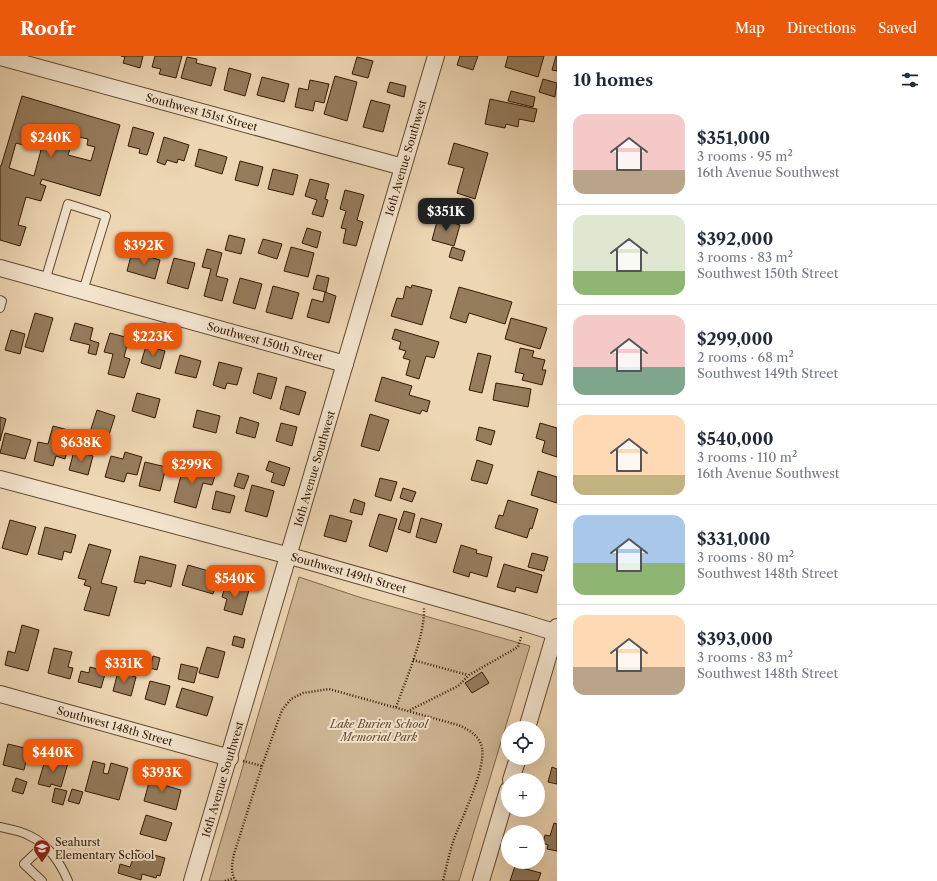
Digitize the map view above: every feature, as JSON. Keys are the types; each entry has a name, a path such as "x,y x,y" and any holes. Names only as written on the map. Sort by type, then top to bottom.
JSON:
{"street":[{"name":"16th Avenue Southwest","path":"192,881 290,556 436,56"},
{"name":"Southwest 151st Street","path":"1,59 403,166"},
{"name":"Southwest 150th Street","path":"0,268 345,364"},
{"name":"Southwest 149th Street","path":"0,479 290,556 556,631"},
{"path":"529,721 556,631"},
{"name":"Southwest 148th Street","path":"0,694 230,758"},
{"path":"481,881 501,814"}],"lane":[{"path":"45,281 68,204 106,216 83,291"},
{"path":"0,300 2,301 0,308"},
{"path":"0,826 30,836 44,846 53,855 68,881"},
{"path":"42,881 24,864 44,846"}],"path":[{"path":"396,707 413,660 424,619 424,594"},
{"path":"410,710 458,686 469,676 518,647 525,623"},
{"path":"413,660 469,676"},
{"path":"236,881 231,866 234,854 262,766 282,710 291,699 303,693 329,689 410,710 464,727 477,738 482,748 481,765 478,778 452,844 443,881"},
{"path":"230,758 262,766"},
{"path":"225,881 234,878"}],"green space":[{"name":"Lake Burien School Memorial Park","path":"299,577 362,598 530,646 507,721 501,721 501,742 459,881 209,881"}],"building":[{"path":"121,56 143,56 140,68 123,63 125,57"},
{"path":"155,56 182,56 176,78 159,74 161,69 152,67"},
{"path":"460,56 478,56 473,70 457,65"},
{"path":"508,56 544,56 538,77 505,67"},
{"path":"557,56 557,71 552,70"},
{"path":"187,57 197,59 196,63 216,68 211,86 181,78"},
{"path":"357,57 373,61 368,78 352,74"},
{"path":"229,68 251,74 245,96 224,90"},
{"path":"335,76 357,82 347,121 324,114"},
{"path":"262,77 289,84 284,102 257,95"},
{"path":"543,79 557,83 555,97 539,92"},
{"path":"310,80 329,84 324,103 315,101 313,111 295,107 299,88 308,90"},
{"path":"390,82 406,86 404,97 387,92"},
{"path":"511,91 535,97 533,107 508,101"},
{"path":"22,96 120,125 100,196 42,179 40,184 46,186 41,201 26,197 18,225 26,227 20,246 0,240 1,166","holes":["74,136 88,139 87,145 95,147 91,161 68,155","16,143 41,150 34,176 9,168"]},
{"path":"490,99 537,109 534,122 519,119 518,127 506,124 505,128 485,124"},
{"path":"371,100 390,105 383,132 363,127"},
{"path":"133,127 154,133 147,155 139,153 140,149 128,146"},
{"path":"164,137 189,145 184,161 178,159 177,163 167,160 165,165 157,162"},
{"path":"454,143 488,153 475,199 457,193 464,168 448,164"},
{"path":"199,149 227,157 222,174 195,166"},
{"path":"240,161 263,167 258,186 235,180"},
{"path":"273,169 298,175 293,195 268,189"},
{"path":"310,179 329,184 325,199 328,200 323,217 312,214 317,200 305,196"},
{"path":"345,190 364,195 357,220 363,222 356,246 343,243 346,229 341,228 346,211 340,209"},
{"path":"438,218 460,225 454,246 432,240"},
{"path":"307,228 321,232 317,248 302,243"},
{"path":"229,235 245,239 241,254 225,250"},
{"path":"263,239 282,244 277,259 258,253"},
{"path":"291,247 314,253 308,277 284,271"},
{"path":"452,247 465,251 462,261 449,257"},
{"path":"207,249 222,253 216,276 228,279 222,301 204,296 211,269 202,267"},
{"path":"132,252 160,260 155,279 127,271"},
{"path":"174,258 195,263 188,289 167,283"},
{"path":"317,275 329,278 326,292 313,289"},
{"path":"240,278 262,284 255,309 233,303"},
{"path":"412,285 432,290 422,325 391,316 397,298 403,299 406,286 411,288"},
{"path":"273,286 299,293 292,319 266,312"},
{"path":"459,287 512,302 505,324 469,313 466,323 450,318"},
{"path":"325,292 336,296 329,323 307,317 312,299 323,302"},
{"path":"35,313 53,318 43,352 25,347"},
{"path":"511,318 547,328 540,349 505,339"},
{"path":"75,323 93,328 90,340 99,343 96,355 88,353 90,345 70,340"},
{"path":"395,329 439,342 434,358 426,356 419,379 406,375 410,360 403,358 406,351 399,349 401,342 392,339"},
{"path":"11,330 25,334 20,354 5,350"},
{"path":"110,333 129,338 124,357 130,359 124,378 108,374 113,354 104,352"},
{"path":"146,346 165,351 160,369 141,363"},
{"path":"520,348 534,351 532,357 545,360 542,370 546,370 542,385 522,380 524,374 515,372"},
{"path":"478,353 491,356 482,393 469,390"},
{"path":"180,355 201,361 196,378 175,373"},
{"path":"219,362 242,368 237,385 227,383 225,389 213,385"},
{"path":"258,373 277,378 271,399 253,393"},
{"path":"382,377 412,386 409,395 430,401 427,412 422,410 420,414 375,401"},
{"path":"496,383 531,389 528,407 493,400"},
{"path":"286,386 306,392 299,415 280,409"},
{"path":"137,393 160,399 155,418 132,411"},
{"path":"97,410 115,416 109,435 91,429"},
{"path":"197,410 220,416 216,433 193,427"},
{"path":"370,414 389,420 379,451 361,446"},
{"path":"0,417 6,419 0,441"},
{"path":"240,417 259,423 255,438 236,433"},
{"path":"281,423 297,427 292,446 276,441"},
{"path":"540,423 557,428 557,457 542,452 545,441 536,438"},
{"path":"53,426 72,431 65,459 56,456 53,466 34,461 38,442 48,444"},
{"path":"479,427 495,431 491,445 476,440"},
{"path":"5,433 31,440 25,459 0,453"},
{"path":"74,451 93,456 88,475 69,470"},
{"path":"125,452 142,457 137,475 127,473 124,482 105,477 111,456 123,459"},
{"path":"477,460 493,465 487,484 471,480"},
{"path":"269,461 290,468 284,486 271,482 274,473 266,470"},
{"path":"145,462 166,467 160,491 139,486"},
{"path":"184,464 216,473 212,485 203,483 196,508 174,502"},
{"path":"538,471 557,477 557,503 531,495"},
{"path":"238,473 249,476 244,489 234,486"},
{"path":"380,478 397,482 391,501 375,496"},
{"path":"252,485 274,491 267,517 245,511"},
{"path":"403,488 416,492 412,502 400,498"},
{"path":"216,491 235,496 230,513 212,509"},
{"path":"354,499 365,503 362,515 350,512"},
{"path":"508,500 538,509 532,529 530,528 527,538 495,528 499,515 503,516"},
{"path":"404,511 415,514 410,533 398,529"},
{"path":"379,514 397,519 387,552 369,546"},
{"path":"330,515 352,521 346,542 324,536"},
{"path":"421,518 442,524 436,543 416,537"},
{"path":"10,520 36,527 27,555 2,548"},
{"path":"45,527 76,535 71,553 64,551 62,560 38,554"},
{"path":"89,544 111,550 101,583 117,587 109,616 84,610 91,587 84,585 86,580 78,578"},
{"path":"461,545 477,550 476,553 492,557 487,577 470,572 469,577 453,572"},
{"path":"532,553 548,557 544,571 528,567"},
{"path":"140,556 176,565 171,587 146,580 145,584 134,582"},
{"path":"504,564 542,575 537,593 516,587 515,592 497,587"},
{"path":"188,565 219,574 213,594 182,585"},
{"path":"226,583 249,590 242,615 224,610 227,599 222,597"},
{"path":"22,625 39,630 28,671 5,665 8,651 15,653"},
{"path":"234,636 245,639 243,648 232,645"},
{"path":"207,647 225,652 218,678 199,673"},
{"path":"54,648 72,652 68,667 73,668 70,679 48,673"},
{"path":"153,656 160,658 157,670 150,668"},
{"path":"181,664 198,668 194,683 178,679"},
{"path":"106,665 114,667 111,676 105,674 101,688 78,682 81,671 89,673 90,667 105,671"},
{"path":"118,672 136,677 131,696 113,691"},
{"path":"482,672 489,683 472,693 465,683"},
{"path":"150,681 170,686 165,705 145,699"},
{"path":"182,688 213,697 207,716 176,707"},
{"path":"8,744 29,749 24,770 3,765"},
{"path":"46,757 68,763 61,787 51,784 50,787 38,784"},
{"path":"93,761 105,764 103,773 108,774 111,763 128,768 119,800 85,791"},
{"path":"552,767 557,769 557,784 548,782"},
{"path":"152,771 163,774 160,784 181,790 176,810 144,801"},
{"path":"16,778 27,782 23,794 12,791"},
{"path":"55,788 67,791 63,805 52,802"},
{"path":"72,789 83,792 79,804 68,801"},
{"path":"146,815 172,823 166,841 140,834"},
{"path":"554,823 557,824 557,851 547,849 548,845 545,844 545,835 550,836"},
{"path":"136,850 165,858 160,876 157,875 156,878 142,874 141,880 118,873 120,864 130,867"},
{"path":"514,869 526,869 541,873 538,881 510,881"}],"place":[{"name":"Seahurst Elementary School","path":"42,863"}]}
